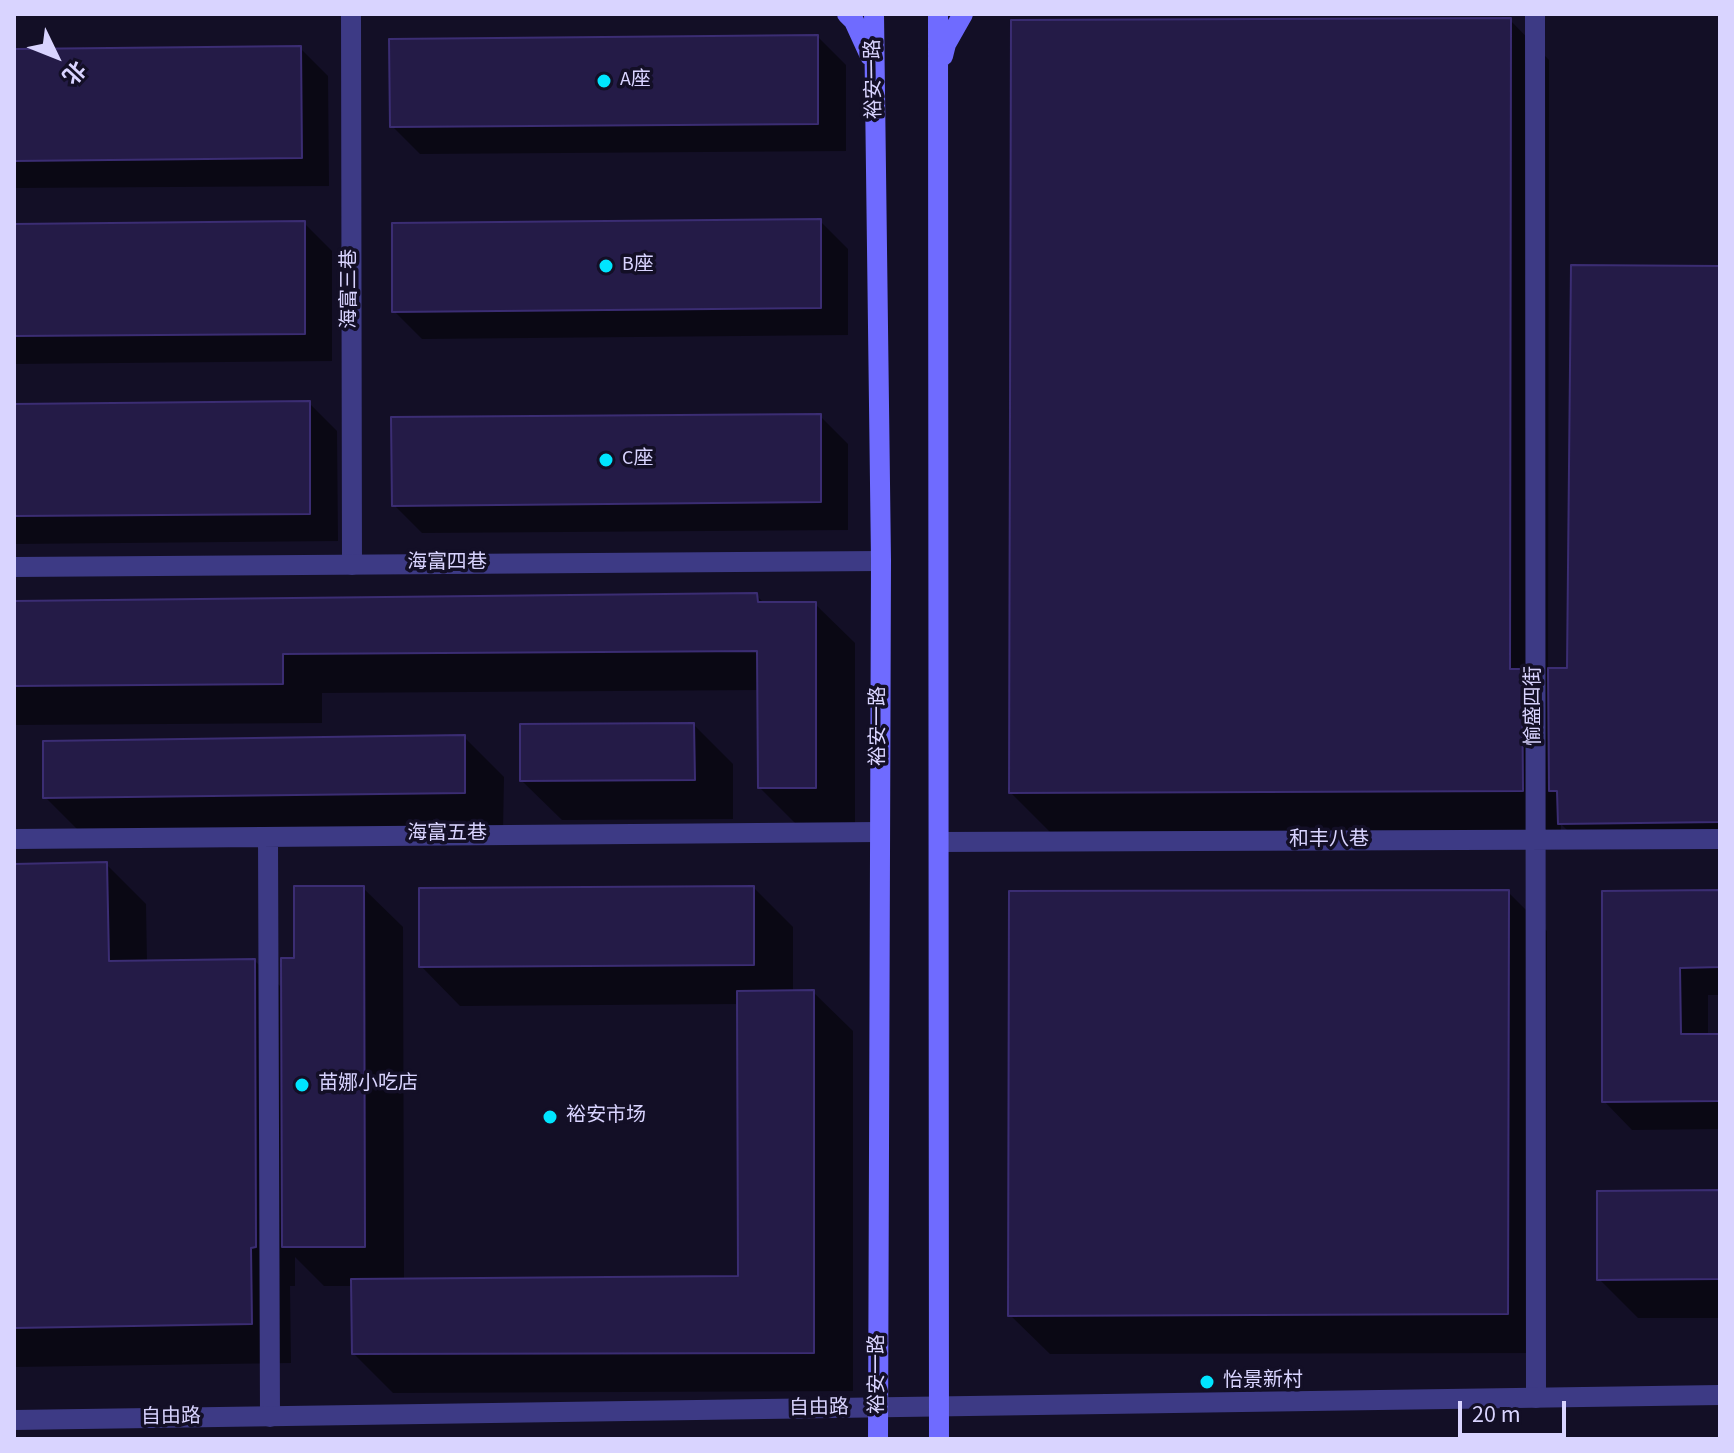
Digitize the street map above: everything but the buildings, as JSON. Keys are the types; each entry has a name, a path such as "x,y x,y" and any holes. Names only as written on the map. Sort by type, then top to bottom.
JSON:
{"main road":[{"path":"847,14 867,47 875,74"},
{"name":"裕安一路","path":"874,14 881,561 878,1439"},
{"path":"938,14 939,1439"},
{"path":"938,75 946,44 963,14"}],"street":[{"name":"海富三巷","path":"351,14 352,565"},
{"name":"愉盛四街","path":"1535,14 1536,1398"},
{"name":"海富四巷","path":"14,567 881,561"},
{"name":"海富五巷","path":"14,839 880,832"},
{"path":"268,837 270,1417"},
{"name":"和丰八巷","path":"939,842 1720,839"},
{"name":"自由路","path":"14,1420 1720,1395"}],"place":[{"name":"A座","path":"604,81"},
{"name":"B座","path":"606,266"},
{"name":"C座","path":"606,460"},
{"name":"苗娜小吃店","path":"302,1085"},
{"name":"裕安市场","path":"550,1117"},
{"name":"怡景新村","path":"1207,1382"}]}
